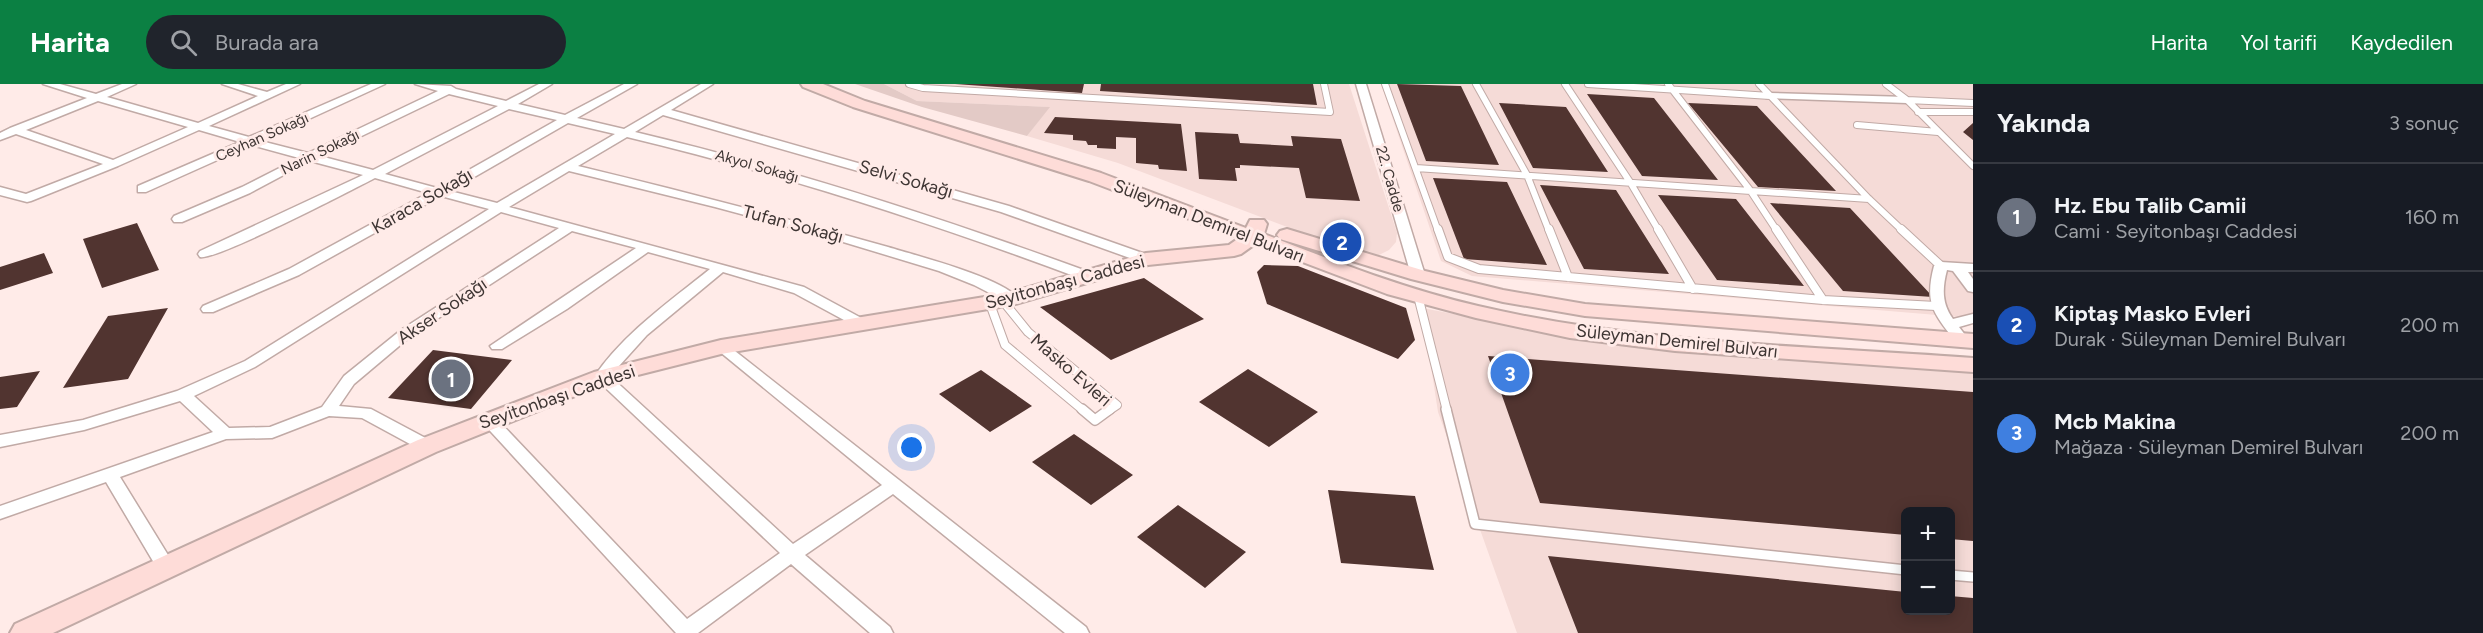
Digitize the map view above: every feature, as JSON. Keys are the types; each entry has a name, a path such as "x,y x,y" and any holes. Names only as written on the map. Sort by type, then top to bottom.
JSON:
{"main road":[{"name":"Süleyman Demirel Bulvarı","path":"809,84 859,104 1095,177 1205,219 1308,242 1418,275 1503,296 1585,310 1962,335"},
{"name":"Süleyman Demirel Bulvarı","path":"837,84 890,104 1099,165 1255,231 1315,261 1394,290 1476,312 1570,331 1652,341 1973,365"},
{"path":"1194,252 1211,242 1213,237 1212,226 1205,219"},
{"name":"Seyitonbaşı Caddesi","path":"25,633 427,446 488,420 602,377 721,347 1002,301 1146,259 1194,252 1234,250 1255,231"},
{"name":"Seyitonbaşı Caddesi","path":"1194,252 1315,261"}],"street":[{"path":"48,84 253,142 721,267 799,290 860,323"},
{"path":"0,137 130,84"},
{"path":"227,84 268,96"},
{"path":"0,191 27,198 114,164 295,84"},
{"name":"Ceyhan Sokağı","path":"142,189 253,142 380,84"},
{"name":"Akyol Sokağı","path":"420,84 726,157 837,189 984,238 1087,276"},
{"name":"Narin Sokağı","path":"178,219 246,190 309,157 462,84"},
{"path":"205,254 251,235 374,174 547,84"},
{"name":"Karaca Sokağı","path":"208,309 242,297 292,274 564,119 632,84"},
{"path":"0,441 84,425 183,395 250,364 500,207 708,84"},
{"name":"22. Cadde","path":"1361,84 1418,275"},
{"path":"1770,96 1907,100"},
{"name":"Selvi Sokağı","path":"662,111 1005,209 1146,259"},
{"path":"0,126 114,164"},
{"name":"Tufan Sokağı","path":"567,167 662,189 823,232 983,283 1002,301"},
{"name":"Akser Sokağı","path":"328,411 349,380 406,333 571,226"},
{"path":"497,346 562,306 646,246"},
{"path":"1973,268 1941,266 1935,288 1936,306 1962,335 1973,318"},
{"path":"721,267 653,323 615,358 602,377 792,554 883,633"},
{"path":"1958,268 1973,288"},
{"path":"721,347 1079,633"},
{"path":"183,395 225,434"},
{"path":"0,513 225,434 272,432 328,411 365,413 427,446"},
{"path":"488,420 687,632 792,554 894,485"},
{"path":"110,475 167,568"}],"lane":[{"path":"909,84 922,88 1330,112 1324,84"},
{"path":"1385,84 1448,257 1479,270 1823,300 1936,306"},
{"path":"1476,84 1527,176 1568,278"},
{"path":"1565,84 1630,182 1693,289"},
{"path":"1588,84 1770,96"},
{"path":"1668,84 1750,190 1823,300"},
{"path":"1759,84 1869,198 1941,266"},
{"path":"1886,84 1907,100 1973,166"},
{"path":"1907,100 1973,103"},
{"path":"1918,112 1973,112"},
{"path":"1857,125 1938,132"},
{"path":"1416,168 1869,198"},
{"path":"1418,296 1475,524 1901,570"},
{"name":"Masko Evleri","path":"1002,301 1028,332 1117,405 1095,420 1005,345 1002,301"},
{"path":"1955,575 1973,577"}],"shaded area":[{"path":"855,84 884,84 917,101 1050,107 1027,136 922,107"},
{"path":"884,84 1349,84 1397,233 1396,242 1389,250 1379,255 1370,257 1356,253 1118,163 1027,136 1049,107 917,101"},
{"path":"1381,84 1973,84 1973,318 1472,276 1441,261"},
{"path":"1422,308 1624,346 1973,373 1973,633 1517,633 1438,412"}],"building":[{"path":"955,84 1084,84 1082,93"},
{"path":"1101,84 1313,84 1317,105 1100,91"},
{"path":"1397,84 1461,86 1499,165 1426,161"},
{"path":"1587,94 1654,98 1718,180 1642,176"},
{"path":"1499,103 1566,107 1608,172 1533,168"},
{"path":"1688,103 1757,106 1836,191 1758,187"},
{"path":"1055,117 1181,124 1187,171 1159,169 1158,165 1136,163 1136,138 1116,137 1116,149 1097,148 1097,145 1088,145 1086,141 1073,140 1073,135 1044,133"},
{"path":"1973,123 1973,140 1963,132"},
{"path":"1195,132 1238,134 1240,143 1293,146 1291,136 1341,139 1360,201 1306,198 1299,168 1240,165 1240,168 1235,168 1237,181 1199,179"},
{"path":"1433,178 1507,182 1547,265 1464,259"},
{"path":"1540,185 1616,190 1669,274 1584,269"},
{"path":"1658,195 1736,199 1804,286 1717,280"},
{"path":"1770,203 1850,208 1933,297 1843,291"},
{"path":"137,223 159,270 102,288 83,239"},
{"path":"44,253 53,273 0,290 0,267"},
{"path":"1264,265 1298,266 1406,308 1415,340 1398,359 1267,304 1257,272"},
{"path":"1144,278 1204,319 1111,360 1040,307"},
{"path":"168,308 128,379 63,388 108,316"},
{"path":"433,350 512,360 471,409 388,398"},
{"path":"1488,356 1973,392 1973,541 1955,539 1955,507 1901,507 1901,535 1540,503"},
{"path":"1248,369 1318,412 1269,447 1199,402"},
{"path":"981,370 1032,406 990,432 939,394"},
{"path":"40,371 17,407 0,409 0,377"},
{"path":"1074,434 1133,475 1091,505 1032,462"},
{"path":"1328,490 1415,496 1434,570 1341,563"},
{"path":"1178,505 1246,552 1205,588 1137,537"},
{"path":"1548,556 1901,591 1901,615 1955,615 1955,596 1973,598 1973,633 1578,633"}],"place":[{"name":"Kiptaş Masko Evleri","path":"1342,242"},
{"name":"Mcb Makina","path":"1510,373"},
{"name":"Hz. Ebu Talib Camii","path":"451,379"}]}
